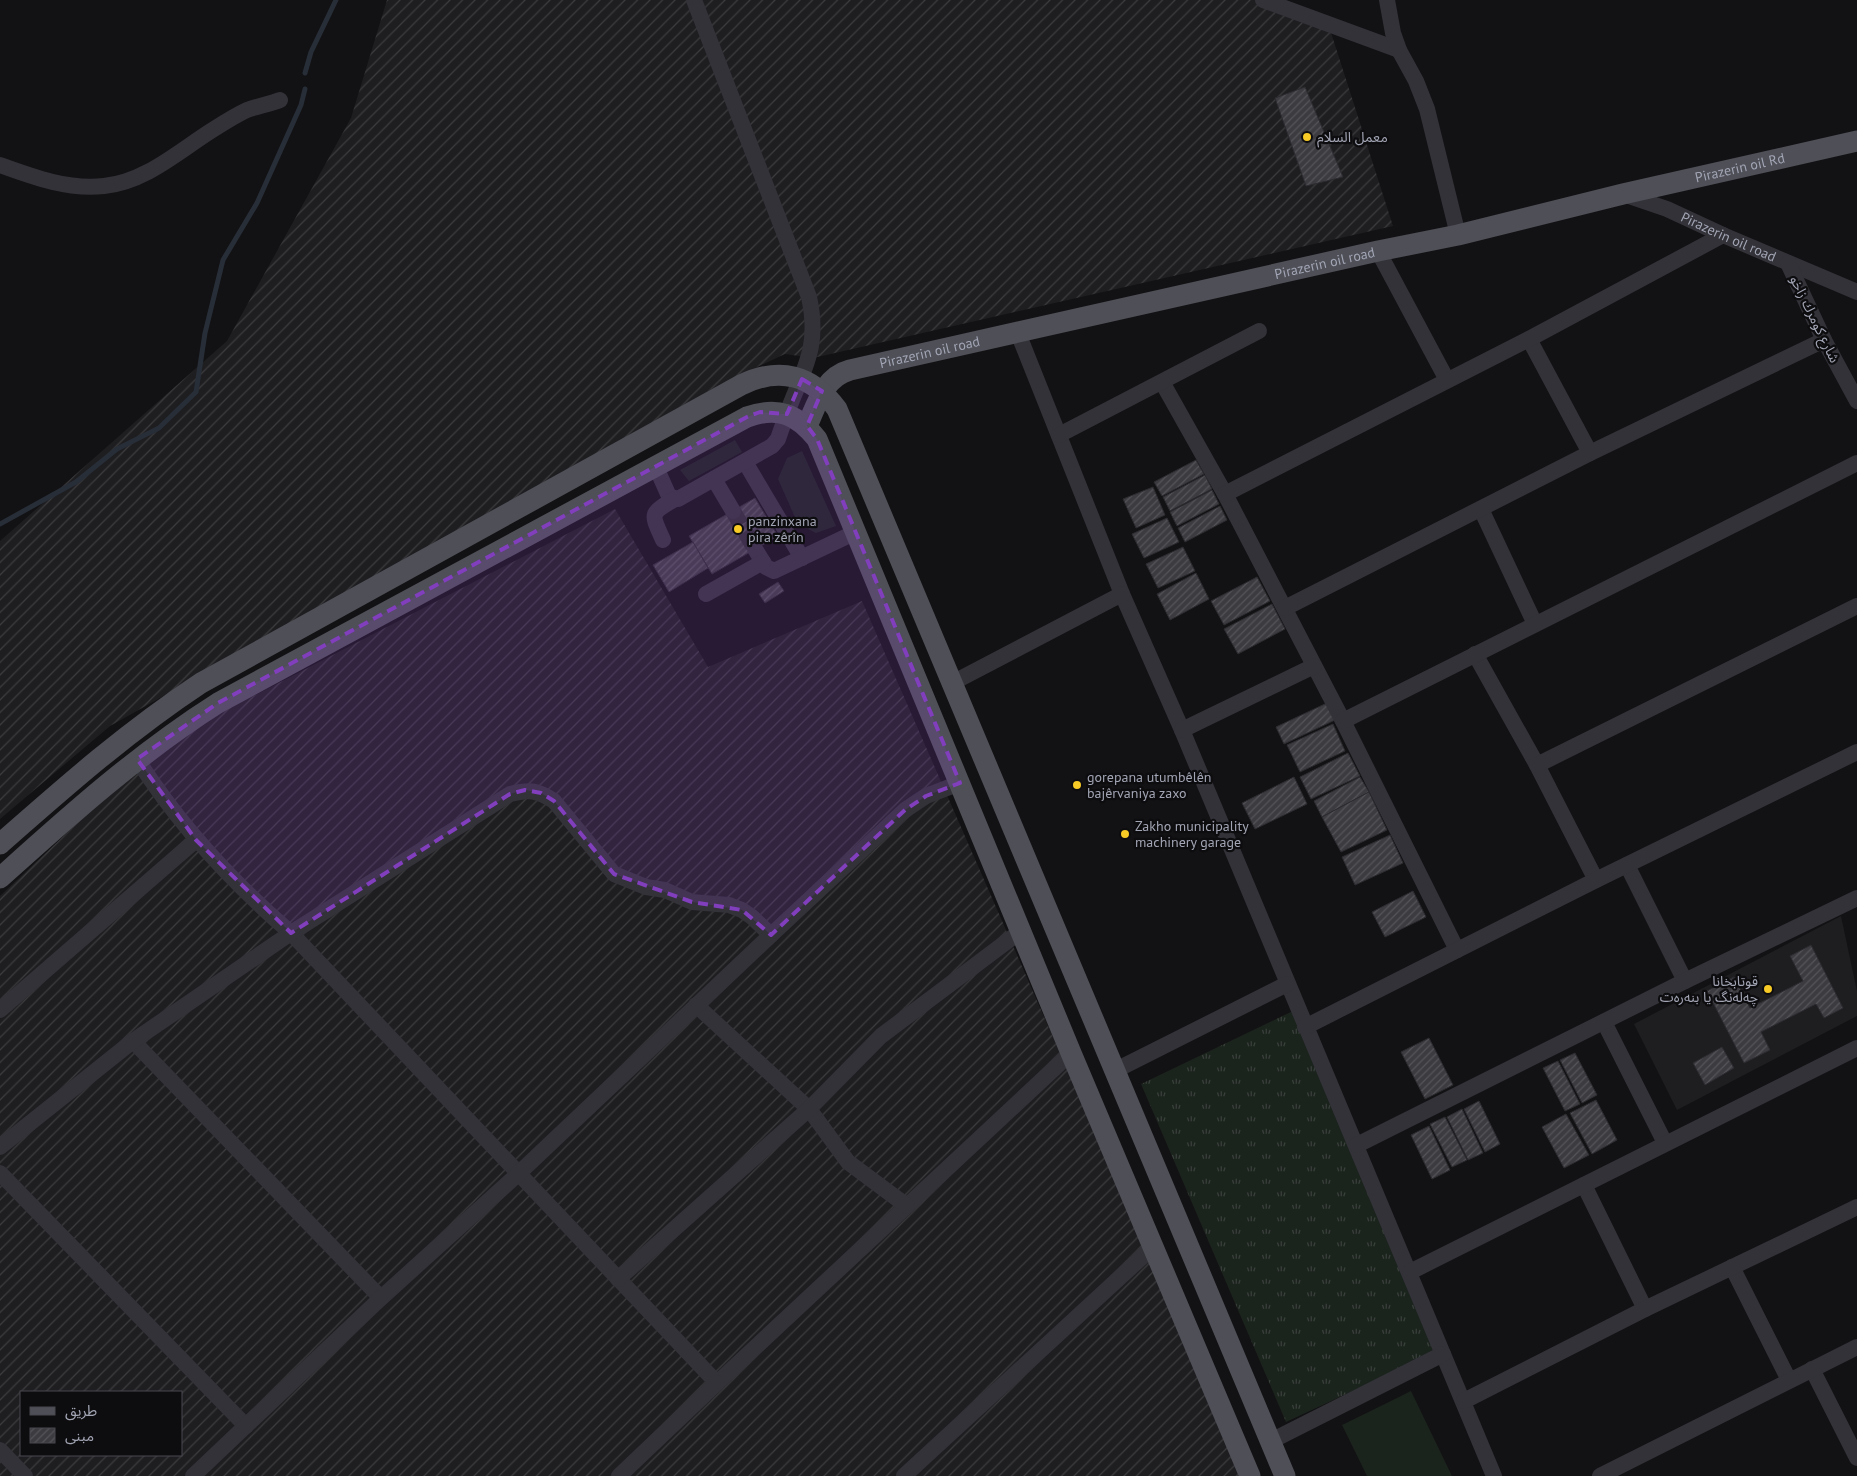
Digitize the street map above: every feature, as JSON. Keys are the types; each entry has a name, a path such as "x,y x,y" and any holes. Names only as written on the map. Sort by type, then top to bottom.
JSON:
{"main road":[{"name":"Pirazerin oil Rd","path":"1623,194 1857,141"},
{"name":"Pirazerin oil road","path":"807,426 822,391 831,380 843,372 1378,251 1458,235 1623,194"},
{"path":"0,844 134,730 201,684 741,385 756,378 771,375 786,375 802,379 822,391 837,409 1269,1442 1285,1476"},
{"path":"0,878 112,779 137,759 218,703 747,417 766,412 786,414 807,426 817,439 1071,1053 1250,1476"}],"street":[{"path":"663,540 653,518 657,510 675,499 682,498 775,443 802,379 810,354 813,335 813,316 809,297 694,0"},
{"path":"1263,0 1399,50"},
{"path":"1387,0 1393,33 1399,50 1416,80 1427,109 1458,235"},
{"path":"0,165 59,184 81,187 105,186 129,180 163,163 214,129 248,110 280,100"},
{"name":"Pirazerin oil road","path":"1623,194 1667,209 1857,292"},
{"path":"1225,494 1529,339 1723,235"},
{"path":"1378,251 1447,380"},
{"name":"شارع كومرك زاخو","path":"1788,263 1824,340 1857,401"},
{"path":"1059,435 1259,331"},
{"path":"1018,333 1122,594 1182,730 1494,1476"},
{"path":"1529,339 1590,453"},
{"path":"1285,608 1590,453 1824,340"},
{"path":"1162,382 1225,494 1285,608 1457,950"},
{"path":"745,462 802,558"},
{"path":"1343,721 1857,463"},
{"path":"656,467 668,494 675,499"},
{"path":"714,479 733,510"},
{"path":"1481,509 1535,624"},
{"path":"706,594 759,556 768,570 774,571 856,532"},
{"path":"952,683 1122,594"},
{"path":"1537,765 1857,606"},
{"path":"1475,654 1537,765 1596,880"},
{"path":"1182,730 1314,666"},
{"path":"1305,1027 1626,865 1857,752"},
{"path":"137,759 167,804 196,840 266,911 291,933 718,1383"},
{"path":"193,1476 381,1298 518,1174 771,934 906,810 926,796 960,783"},
{"path":"0,1147 133,1041 291,933 510,794 525,790 541,793 554,801 614,874 646,887 665,890 692,902 729,905 752,916 771,934"},
{"path":"0,1010 196,840"},
{"path":"1626,865 1685,981"},
{"path":"1357,1146 1685,981 1857,898"},
{"path":"618,1279 809,1109 881,1036 1021,931"},
{"path":"1114,1071 1288,984"},
{"path":"696,1005 809,1109 848,1162 908,1206"},
{"path":"1604,1022 1666,1143"},
{"path":"133,1041 381,1298"},
{"path":"1410,1272 1857,1048"},
{"path":"619,1476 1071,1053"},
{"path":"0,1173 246,1426"},
{"path":"1584,1185 1645,1309"},
{"path":"1464,1401 1645,1309 1857,1207"},
{"path":"904,1476 1153,1247"},
{"path":"1732,1267 1789,1380"},
{"path":"1609,1474 1857,1346"},
{"path":"1269,1442 1443,1354"},
{"path":"1812,1369 1857,1458"},
{"path":"0,1450 25,1476"}],"highlighted area":[{"path":"802,379 822,391 807,426 817,439 960,783 926,796 905,810 771,935 742,910 692,902 614,874 554,801 541,793 525,790 510,794 291,933 196,840 137,759 218,703 747,417 760,412 787,414"}],"shaded area":[{"path":"387,0 1280,0 1326,17 1393,226 813,358 785,354 719,385 110,726 0,819 0,541 227,341 351,118"},
{"path":"615,509 708,667 862,601 1112,1172 1239,1476 0,1476 0,896 161,744"},
{"path":"1841,916 1857,991 1857,1016 1677,1110 1634,1024"}],"green space":[{"path":"735,440 742,452 689,481 680,470"},
{"path":"802,451 836,526 816,533 798,524 778,479 787,458"},
{"path":"1295,1010 1443,1349 1286,1422 1141,1084"},
{"path":"1411,1391 1452,1476 1367,1476 1342,1425"}],"building":[{"name":"معمل السلام","path":"1305,87 1343,177 1306,186 1275,98"},
{"path":"1196,460 1204,474 1162,496 1154,482"},
{"path":"1205,475 1212,489 1170,511 1163,497"},
{"path":"1153,487 1165,515 1136,528 1123,499"},
{"path":"1212,490 1219,504 1177,526 1170,512"},
{"path":"755,498 778,536 712,574 689,536"},
{"path":"1220,506 1227,520 1185,542 1178,528"},
{"path":"1167,518 1179,542 1144,558 1132,534"},
{"path":"693,542 708,568 669,592 653,565"},
{"path":"1183,547 1195,571 1158,588 1146,564"},
{"path":"1196,573 1209,599 1170,620 1157,594"},
{"path":"1257,577 1270,601 1224,625 1211,601"},
{"path":"778,582 784,591 765,603 759,594"},
{"path":"1272,604 1285,629 1238,654 1224,629"},
{"path":"1327,703 1335,720 1284,744 1276,727"},
{"path":"1333,724 1345,751 1300,772 1287,745"},
{"path":"1348,753 1360,776 1311,799 1300,777"},
{"path":"1294,777 1307,804 1255,829 1242,803"},
{"path":"1360,777 1369,792 1322,817 1314,801"},
{"path":"1369,792 1387,830 1341,852 1322,817"},
{"path":"1390,835 1403,863 1355,885 1342,857"},
{"path":"1413,891 1426,917 1385,937 1372,912"},
{"path":"1811,945 1843,1008 1824,1018 1816,1004 1761,1032 1770,1050 1744,1063 1707,991 1734,977 1750,1008 1803,981 1790,956"},
{"path":"1429,1038 1453,1085 1425,1099 1401,1052"},
{"path":"1722,1047 1734,1068 1705,1085 1693,1063"},
{"path":"1575,1053 1597,1095 1582,1103 1560,1060"},
{"path":"1558,1061 1580,1104 1565,1111 1543,1068"},
{"path":"1596,1100 1617,1140 1592,1154 1570,1113"},
{"path":"1479,1101 1500,1144 1485,1152 1464,1109"},
{"path":"1462,1109 1483,1153 1468,1160 1447,1117"},
{"path":"1566,1114 1589,1155 1564,1168 1542,1127"},
{"path":"1445,1117 1467,1160 1452,1167 1430,1124"},
{"path":"1429,1126 1450,1170 1432,1179 1411,1135"}],"waterway":[{"path":"305,73 311,52 336,0"},
{"path":"0,524 76,482 117,449 159,428 196,392 205,333 223,260 257,203 301,105 305,89"}],"tunnel":[{"path":"733,511 755,549"}],"place":[{"name":"معمل السلام","path":"1307,137"},
{"name":"panzinxana pira zêrîn","path":"738,529"},
{"name":"gorepana utumbêlên bajêrvaniya zaxo","path":"1077,785"},
{"name":"Zakho municipality machinery garage","path":"1125,834"},
{"name":"قوتابخانا چەلەنگ یا بنەرەت","path":"1768,989"}]}
